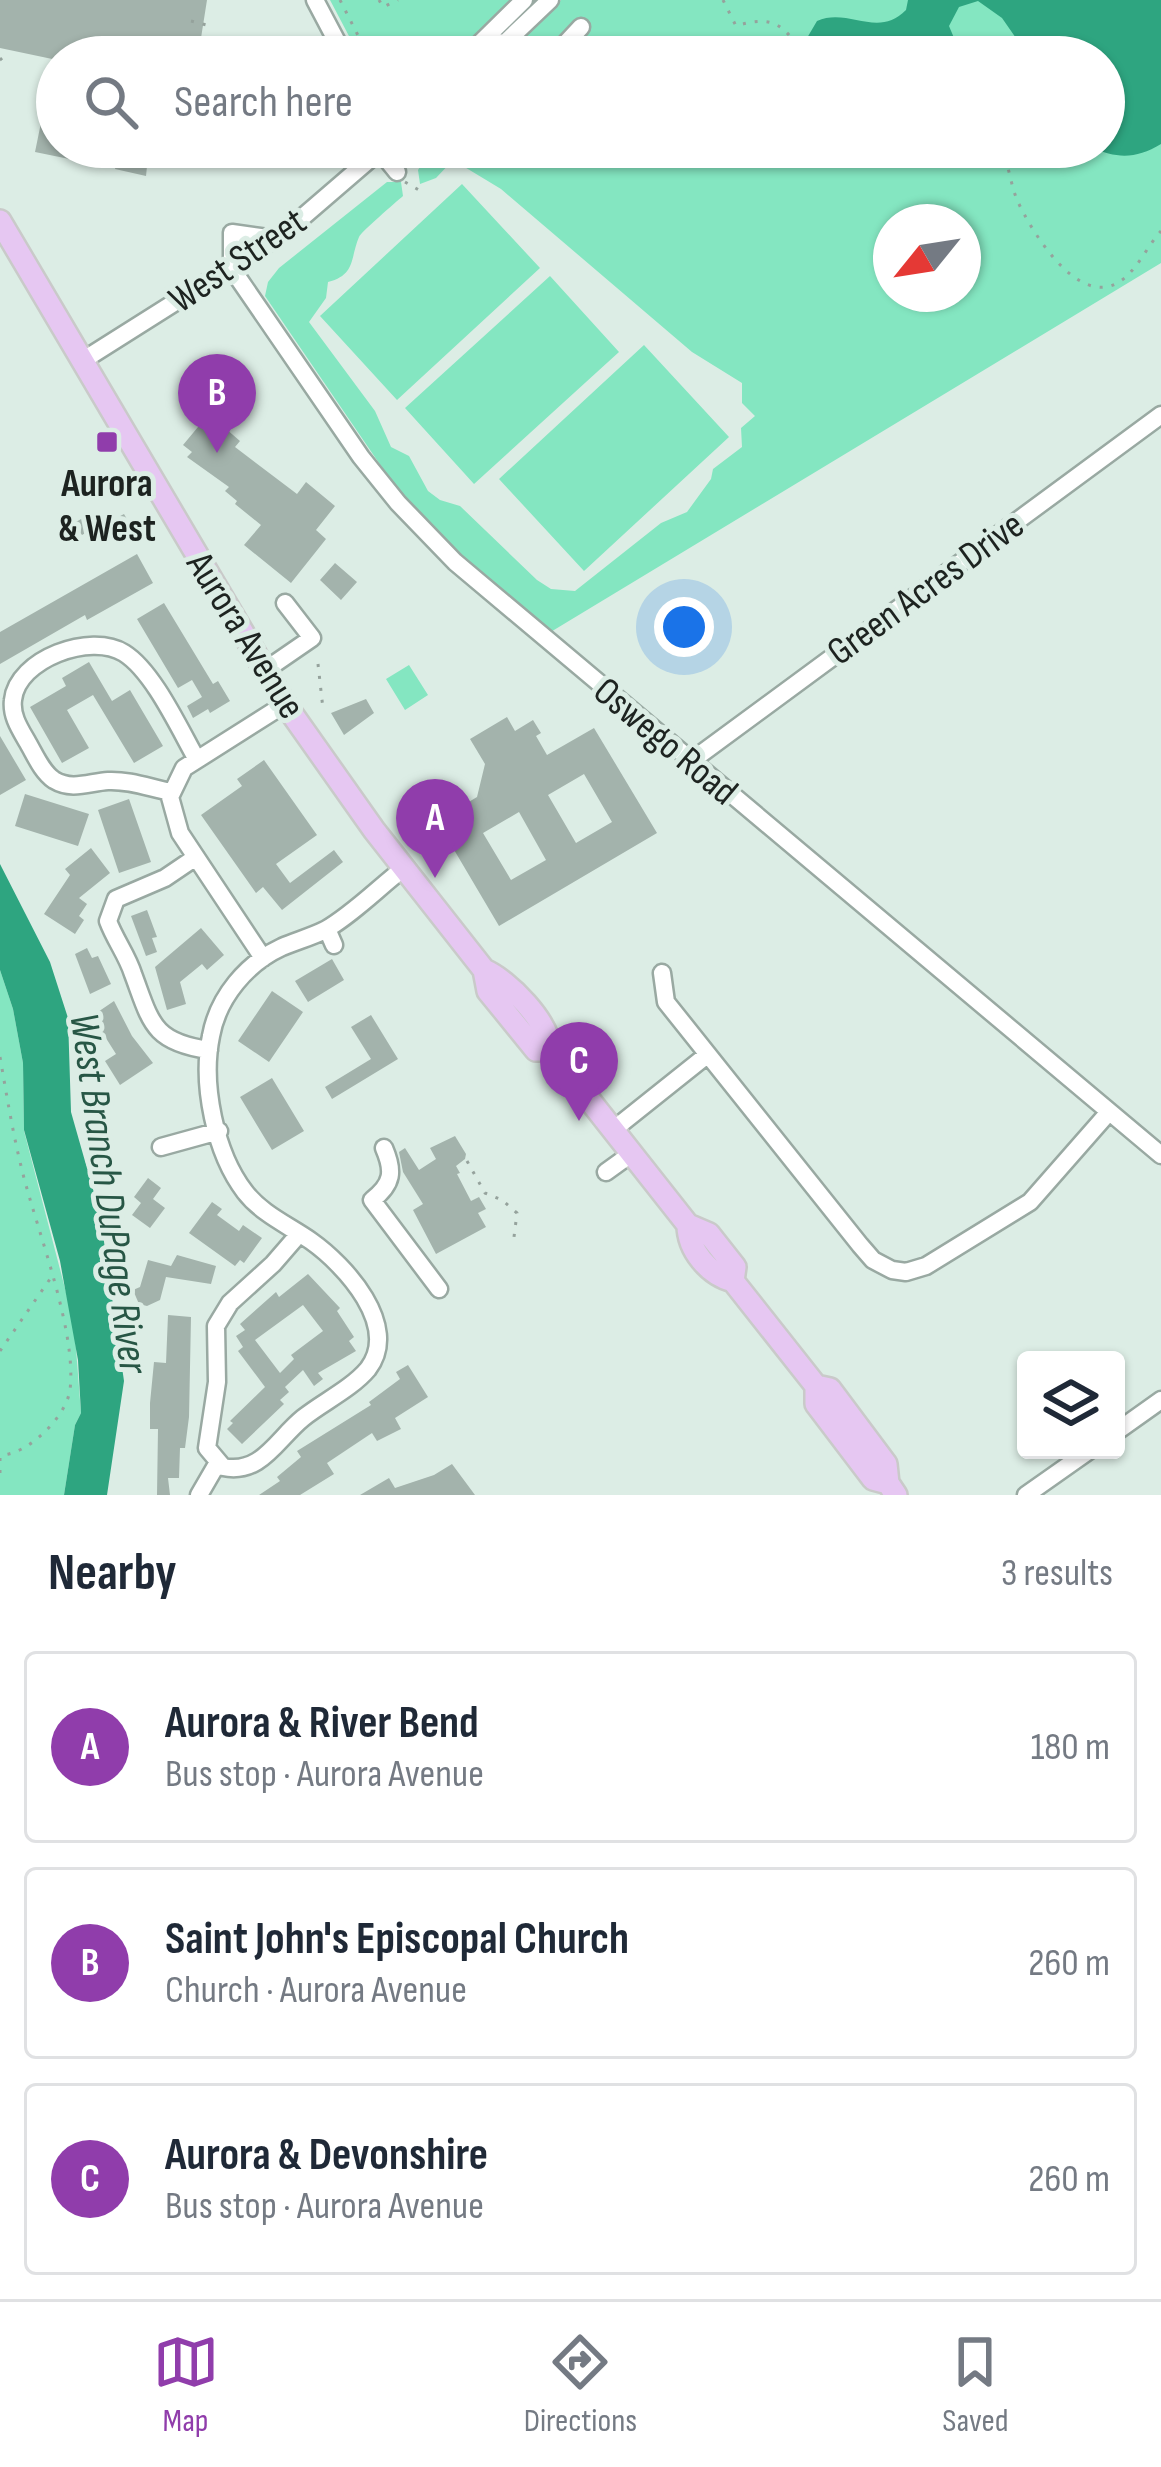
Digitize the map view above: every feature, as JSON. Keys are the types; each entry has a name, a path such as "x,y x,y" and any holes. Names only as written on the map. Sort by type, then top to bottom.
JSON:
{"main road":[{"name":"Aurora Avenue","path":"0,221 285,704 484,970 503,978 550,1036 550,1050 688,1225 688,1241 717,1277 734,1281 816,1386 816,1404 873,1479 892,1489"}],"street":[{"path":"315,0 334,36"},
{"path":"501,36 524,0"},
{"path":"506,36 550,0"},
{"path":"572,36 580,27"},
{"name":"West Street","path":"82,361 232,269 321,205 361,168"},
{"path":"395,168 398,172"},
{"path":"232,269 232,233 275,239"},
{"name":"Oswego Road","path":"232,269 361,457 425,532 524,623 1161,1155"},
{"name":"Green Acres Drive","path":"690,762 1160,418"},
{"path":"264,671 312,638 285,603"},
{"path":"171,792 125,781 74,786 54,780 15,719 13,698 27,673 75,646 101,644 123,652 144,672 196,758"},
{"path":"263,958 174,822 171,792 184,768 196,758 285,704"},
{"path":"196,857 165,878 116,898 108,921 156,1029 174,1042 209,1050"},
{"path":"299,1234 230,1303 216,1326 217,1382 206,1448 217,1464 236,1470 252,1467 294,1425 367,1370 378,1345 377,1323 368,1304 324,1251 299,1234 262,1210 242,1189 228,1164 208,1078 211,1033 224,1001 250,968 263,958 331,937 359,916 404,868"},
{"path":"662,973 666,1003 860,1245 873,1260 892,1270 906,1272 926,1266 1017,1212 1049,1183 1109,1112"},
{"path":"613,1130 707,1055"},
{"path":"160,1147 219,1131"},
{"path":"384,1148 391,1178 372,1201 440,1289"},
{"path":"606,1172 631,1154"},
{"path":"1125,1426 1161,1400"},
{"path":"1026,1495 1077,1459"},
{"path":"199,1495 217,1464"}],"path":[{"path":"340,0 358,36"},
{"path":"379,0 383,8 398,0"},
{"path":"723,0 736,26 752,19 776,24 791,36"},
{"path":"191,21 214,27"},
{"path":"0,58 5,64"},
{"path":"1007,168 1017,200 1036,232 1068,274 1091,287 1113,286 1123,280 1161,231"},
{"path":"398,172 410,187 424,193"},
{"path":"318,664 323,710"},
{"path":"0,1057 2,1094 68,1354 69,1394 51,1424 16,1453 0,1455 0,1473"},
{"path":"466,1161 485,1192 517,1213 514,1237"},
{"path":"0,1351 51,1278"}],"shaded area":[{"path":"330,0 510,0 475,36 349,36"},
{"path":"561,0 1161,0 1161,263 549,633 467,564 396,488 265,296 279,268 387,182 401,182 403,196 361,234 351,265 328,282 326,298 309,322 375,411 391,447 409,456 428,491 460,506 551,589 575,591 661,523 687,512 713,469 742,447 741,428 755,416 742,403 742,383 692,352 501,189 466,168 1125,168 1125,36 523,36"},
{"path":"908,0 1161,0 1161,144 1125,156 1125,36 1014,36 1002,18 978,1 959,7 949,26 953,36 808,36 817,21 840,17 885,22 906,10"},
{"path":"419,168 445,168 436,178 420,184"},
{"path":"462,184 540,268 397,400 320,316"},
{"path":"550,276 619,352 474,484 405,408"},
{"path":"644,345 729,437 584,571 499,479"},
{"path":"409,665 428,695 405,710 386,679"},
{"path":"0,864 50,962 68,1018 71,1112 100,1214 124,1381 107,1495 64,1495 81,1413 78,1360 60,1261 24,1130 23,1063 0,970"},
{"path":"0,970 23,1063 24,1131 74,1323 81,1413 64,1495 0,1495"}],"building":[{"path":"0,0 207,0 201,36 36,36 36,56 0,48"},
{"path":"115,168 147,168 146,176"},
{"path":"203,421 212,429 218,422 240,441 235,447 297,494 306,482 335,506 316,530 326,539 291,583 244,545 261,525 235,504 225,491 229,487 187,457 192,452 183,445"},
{"path":"92,513 99,525 82,535 74,523"},
{"path":"124,514 136,535 122,543 109,522"},
{"path":"137,554 153,583 0,664 0,632"},
{"path":"335,563 357,582 341,600 320,580"},
{"path":"164,603 213,684 218,681 230,701 210,713 208,709 193,718 187,706 202,697 192,680 178,688 137,619"},
{"path":"89,662 112,701 130,690 163,746 134,763 93,695 67,710 89,748 62,763 30,707 66,686 62,678"},
{"path":"366,699 374,713 344,735 331,713"},
{"path":"507,717 515,731 533,720 547,755 594,728 657,833 499,926 437,821 477,797 485,764 470,739","holes":["584,774 612,822 576,843 548,795","519,812 546,860 511,880 483,833"]},
{"path":"0,736 26,780 0,795"},
{"path":"264,760 317,835 276,864 290,883 334,850 343,862 282,910 263,887 256,893 201,815 242,786 237,779"},
{"path":"25,794 89,814 78,846 15,826"},
{"path":"129,799 151,862 119,873 98,810"},
{"path":"91,848 110,873 79,898 87,904 75,934 44,914 70,875 65,869"},
{"path":"147,910 157,952 146,956 131,916"},
{"path":"201,928 224,955 207,970 202,964 180,982 186,1004 167,1010 155,967"},
{"path":"87,948 92,958 98,956 111,984 90,994 75,954"},
{"path":"332,959 344,980 308,1002 295,981"},
{"path":"272,991 303,1012 269,1062 238,1041"},
{"path":"114,1001 153,1063 120,1085 105,1061 116,1054 92,1016"},
{"path":"371,1015 398,1059 332,1099 325,1087 371,1059 351,1027"},
{"path":"272,1078 304,1131 272,1150 240,1097"},
{"path":"455,1136 466,1154 456,1166 457,1174 471,1201 479,1197 486,1209 478,1213 486,1227 436,1254 413,1210 423,1204 403,1172 399,1152 405,1148 419,1170 436,1159 430,1148"},
{"path":"148,1178 161,1188 153,1199 165,1208 150,1228 132,1215 141,1203 134,1197"},
{"path":"212,1202 222,1209 217,1215 239,1231 243,1225 262,1238 244,1263 240,1260 235,1266 189,1233"},
{"path":"177,1255 216,1266 211,1284 166,1277 160,1300 139,1304 133,1290 140,1287 148,1260 171,1266"},
{"path":"308,1274 340,1308 337,1311 354,1337 349,1341 356,1351 318,1373 323,1379 314,1386 303,1370 285,1387 289,1392 280,1400 284,1404 242,1444 227,1429 230,1421 265,1387 238,1351 243,1347 236,1336 245,1330 240,1324 276,1292 279,1297","holes":["303,1305 323,1331 291,1355 294,1359 280,1373 255,1340"]},
{"path":"168,1315 191,1317 189,1417 185,1448 180,1448 179,1478 168,1478 170,1495 157,1495 158,1429 150,1429 150,1403 154,1362 166,1363"},
{"path":"408,1365 428,1397 395,1418 401,1429 377,1441 372,1433 327,1463 334,1474 300,1495 259,1495 280,1481 277,1477 301,1457 297,1451 371,1405 400,1379 396,1372"},
{"path":"452,1464 475,1495 360,1495 389,1478 395,1488"}],"place":[{"name":"Aurora & West","path":"107,442"},
{"name":"Saint John's Episcopal Church","path":"217,453"},
{"name":"Aurora & River Bend","path":"435,878"},
{"name":"Aurora & Devonshire","path":"579,1121"}],"water label":[{"name":"West Branch DuPage River","path":"108,1193"}]}
